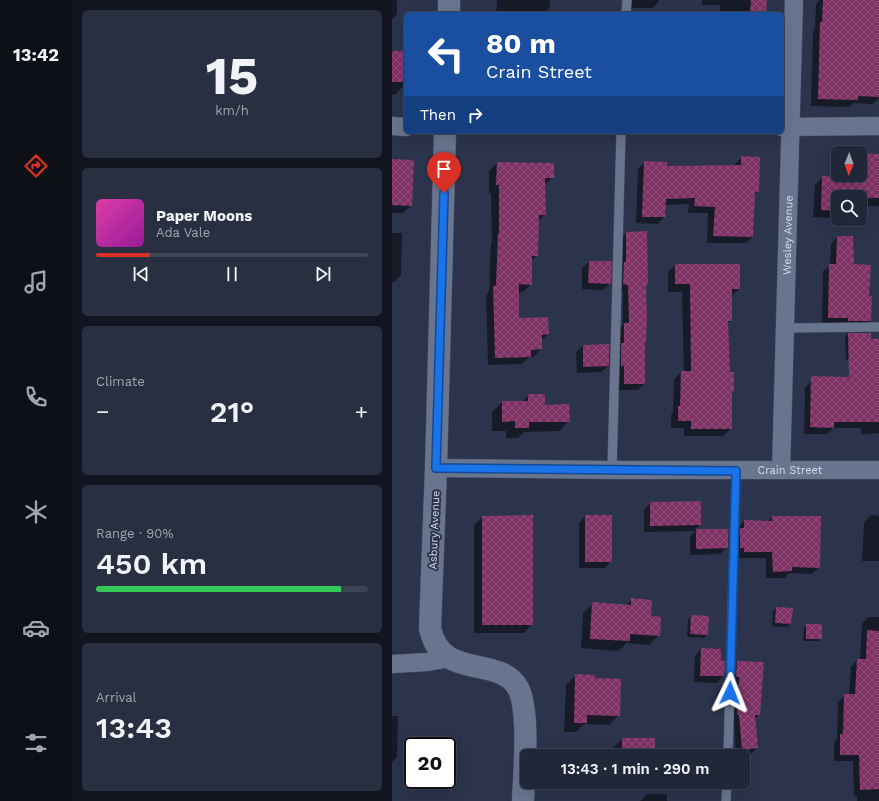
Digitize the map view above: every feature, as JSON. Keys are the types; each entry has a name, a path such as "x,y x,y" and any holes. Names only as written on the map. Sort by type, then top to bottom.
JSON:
{"main road":[{"path":"449,0 449,12"},
{"name":"Asbury Avenue","path":"445,134 430,628 432,638 436,645 449,658 466,665 496,671 506,675 518,688 524,708 525,723 523,801"}],"street":[{"name":"Wesley Avenue","path":"781,470 786,328 786,127 794,0"},
{"path":"392,126 404,127"},
{"path":"786,127 879,126"},
{"name":"Crain Street","path":"436,468 736,471 879,470"},
{"path":"392,664 428,662 449,658"}],"lane":[{"path":"626,0 626,12"},
{"path":"612,470 621,134"},
{"path":"786,328 879,327"},
{"path":"728,749 736,471"},
{"path":"726,801 727,789"}],"building":[{"path":"751,0 767,0 766,12 750,12"},
{"path":"823,0 879,0 879,97 858,96 858,100 818,99 820,22 822,22"},
{"path":"392,51 404,51 404,82 392,82"},
{"path":"867,153 879,154 879,198 867,198 867,190 831,190 831,211 821,210 822,176 831,176 831,182 867,182"},
{"path":"741,156 760,157 759,192 755,192 753,237 713,236 715,207 694,206 695,198 666,199 665,217 642,217 644,161 667,162 667,166 741,165"},
{"path":"392,159 414,160 412,206 392,205"},
{"path":"497,162 554,163 554,178 545,178 546,215 539,215 538,256 532,256 532,285 519,284 519,318 548,317 549,334 542,335 542,349 531,350 531,357 495,358 493,286 496,286 499,234 499,185 496,185"},
{"path":"647,231 648,285 646,285 647,318 645,342 645,384 624,384 624,366 621,366 621,343 624,343 624,323 629,323 628,285 623,284 624,262 626,262 626,232"},
{"path":"837,236 853,236 854,264 871,265 869,296 872,296 871,321 848,321 848,318 828,318 829,264 836,264"},
{"path":"589,261 612,261 611,284 588,283"},
{"path":"675,264 740,264 740,289 732,289 732,321 728,321 730,372 734,372 734,392 732,392 732,429 691,429 691,421 678,421 681,371 691,371 690,284 675,284"},
{"path":"848,333 871,333 871,339 879,339 879,422 834,422 834,428 810,427 811,376 849,377"},
{"path":"609,344 609,366 583,367 583,345"},
{"path":"528,394 545,394 545,405 569,404 570,422 529,422 529,428 515,428 515,421 502,422 502,401 528,401"},
{"path":"701,501 701,525 650,526 650,502"},
{"path":"533,515 533,625 482,625 482,516"},
{"path":"585,515 612,515 612,562 585,562"},
{"path":"772,516 821,516 820,568 792,567 792,571 773,572 772,552 744,552 744,548 740,548 740,528 744,528 744,520 772,521"},
{"path":"696,529 728,529 728,548 696,549"},
{"path":"631,598 652,600 651,616 661,617 660,636 630,634 630,641 590,639 592,602 631,605"},
{"path":"776,607 793,608 791,624 775,623"},
{"path":"691,615 709,616 708,635 690,634"},
{"path":"806,624 822,624 822,639 806,639"},
{"path":"867,630 879,631 879,789 860,790 859,755 840,755 840,734 843,734 844,694 855,694 857,659 866,659"},
{"path":"701,648 721,649 721,661 725,661 724,676 700,676"},
{"path":"737,661 764,662 760,715 755,715 758,748 742,749 739,715 737,714 739,677 736,677"},
{"path":"575,674 595,675 595,678 621,679 620,716 587,715 587,723 574,723"},
{"path":"622,738 655,738 655,749 622,749"}],"route":[{"path":"444,193 436,468 736,471 730,693"}]}
